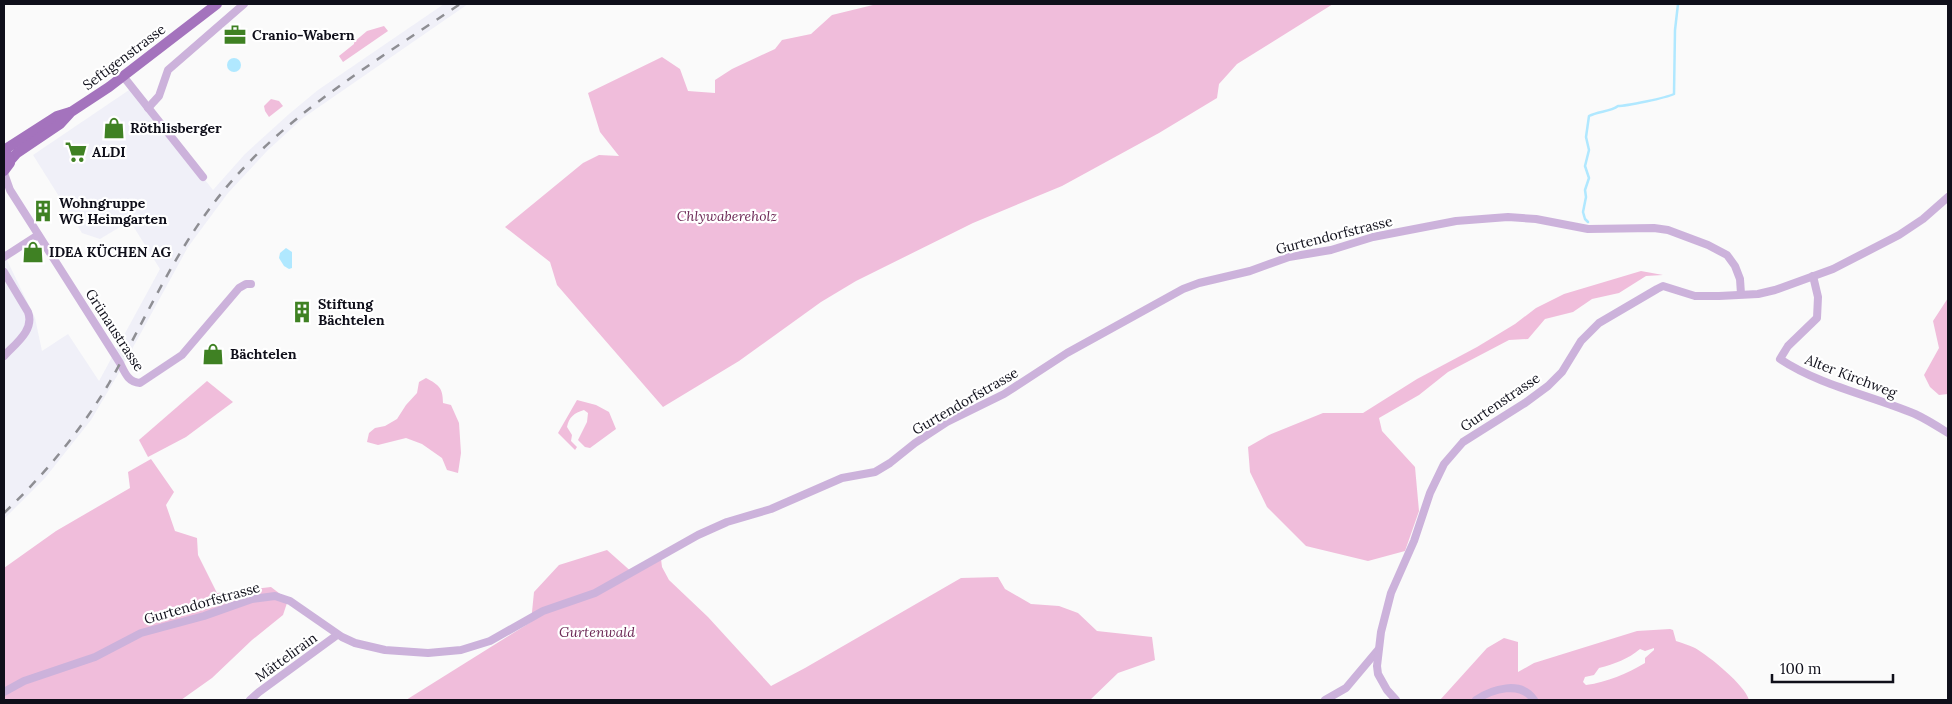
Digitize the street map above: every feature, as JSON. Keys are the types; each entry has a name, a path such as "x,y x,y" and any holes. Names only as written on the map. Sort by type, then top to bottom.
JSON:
{"main road":[{"name":"Seftigenstrasse","path":"4,172 17,153 60,124 71,112 123,76 216,4"},
{"name":"Seftigenstrasse","path":"4,151 57,116 71,112"},
{"path":"4,151 10,161"}],"street":[{"path":"148,108 159,96 168,70 244,4"},
{"path":"123,76 203,177"},
{"name":"Grünaustrasse","path":"4,172 10,190 129,379 134,383 140,383 182,355 239,288 246,284 251,284"},
{"name":"Gurtenstrasse","path":"1396,700 1387,690 1378,674 1378,650 1386,607 1414,541 1437,476 1456,448 1548,386 1562,372 1584,337 1599,323 1657,289 1663,286 1669,287 1695,296 1758,294 1775,290 1833,269 1900,235 1923,219 1948,197"},
{"name":"Gurtendorfstrasse","path":"4,692 24,682 95,657 140,633 204,616 252,599 274,596 283,598 337,635 354,643 385,650 428,653 461,650 490,641 543,611 595,593 712,528 771,509 842,478 875,472 947,422 1004,394 1068,354 1183,289 1199,283 1250,271 1288,257 1332,250 1373,237 1450,222 1508,217 1536,219 1588,229 1654,228 1668,230 1708,245 1727,255 1735,266 1740,279 1741,294"},
{"path":"4,257 38,235"},
{"path":"4,272 28,312 30,320 28,329 4,356"},
{"name":"Alter Kirchweg","path":"1813,276 1818,297 1817,318 1788,346 1780,359 1799,370 1831,384 1915,414 1948,433"},
{"name":"Mättelirain","path":"250,700 337,635"},
{"path":"1325,700 1346,688 1378,650"},
{"path":"1476,700 1492,692 1510,688 1516,688 1528,693 1534,700"}],"shaded area":[{"path":"444,4 468,4 303,118 268,150 228,193 188,247 91,420 45,478 4,519 4,254 35,318 42,351 68,334 99,381 160,269 130,221 100,239 82,233 33,155 132,88 213,190 245,154 318,90"}],"green space":[{"name":"Chlywabereholz","path":"877,4 1333,4 1237,64 1219,84 1217,98 1159,133 1062,186 973,223 856,281 821,302 739,361 663,407 557,285 550,262 505,227 583,163 599,155 619,156 600,132 588,93 662,57 680,69 688,91 715,93 715,80 732,69 775,49 782,40 811,34 832,15"},
{"path":"384,26 388,31 343,62 339,56 354,42 367,31"},
{"path":"271,99 279,101 283,106 269,117 264,106"},
{"path":"1641,271 1663,275 1646,276 1619,293 1592,299 1573,312 1545,319 1528,339 1509,340 1448,372 1419,395 1379,418 1382,431 1415,467 1419,511 1405,551 1368,561 1306,546 1267,507 1250,472 1248,447 1269,435 1323,413 1363,413 1417,379 1515,324 1536,308 1564,294"},
{"path":"1948,298 1948,394 1939,395 1930,387 1924,375 1939,348 1933,321"},
{"path":"426,378 439,388 443,403 451,405 459,423 461,453 458,473 447,470 442,458 422,444 406,438 378,445 367,442 369,433 375,428 385,426 397,419 417,393 419,382"},
{"path":"207,381 233,402 186,437 148,457 139,440"},
{"path":"577,400 596,405 609,412 616,429 590,448 585,447 578,440 587,422 588,413 584,410 577,413 572,416 567,427 572,435 571,441 577,447 575,450 558,433"},
{"path":"151,459 174,492 166,505 175,531 197,538 198,555 217,593 271,587 288,600 283,615 252,640 212,678 181,700 4,700 4,568 56,531 130,488 128,472"},
{"name":"Gurtenwald","path":"607,550 634,574 661,559 662,567 669,580 708,617 771,686 961,578 998,577 1005,589 1031,604 1059,606 1078,613 1097,631 1152,637 1155,660 1118,673 1090,700 406,700 531,622 534,592 559,565"},
{"path":"1673,630 1676,641 1695,648 1709,657 1734,679 1749,700 1440,700 1487,648 1504,638 1518,642 1518,672 1534,663 1637,631","holes":["1654,648 1645,658 1645,663 1624,674 1594,684 1586,685 1583,682 1585,677 1594,675 1599,668 1621,661 1640,649 1645,651"]}],"water":[{"path":"231,58 237,58 241,65 237,72 231,72 227,68 227,62"},
{"path":"286,248 292,252 292,268 289,269 284,266 279,258 280,253"}],"waterway":[{"path":"1588,222 1583,212 1586,197 1585,190 1589,178 1585,166 1589,150 1586,137 1589,116 1618,106 1646,102 1674,94 1675,30 1678,4"}],"railway":[{"path":"4,513 47,468 73,437 97,403 156,295 195,229 236,176 294,121 326,96 460,4"}],"place":[{"name":"Cranio-Wabern","path":"235,35"},
{"name":"Röthlisberger","path":"114,128"},
{"name":"ALDI","path":"76,152"},
{"name":"Wohngruppe WG Heimgarten","path":"43,211"},
{"name":"IDEA KÜCHEN AG","path":"33,252"},
{"name":"Stiftung Bächtelen","path":"302,312"},
{"name":"Bächtelen","path":"213,354"}]}
